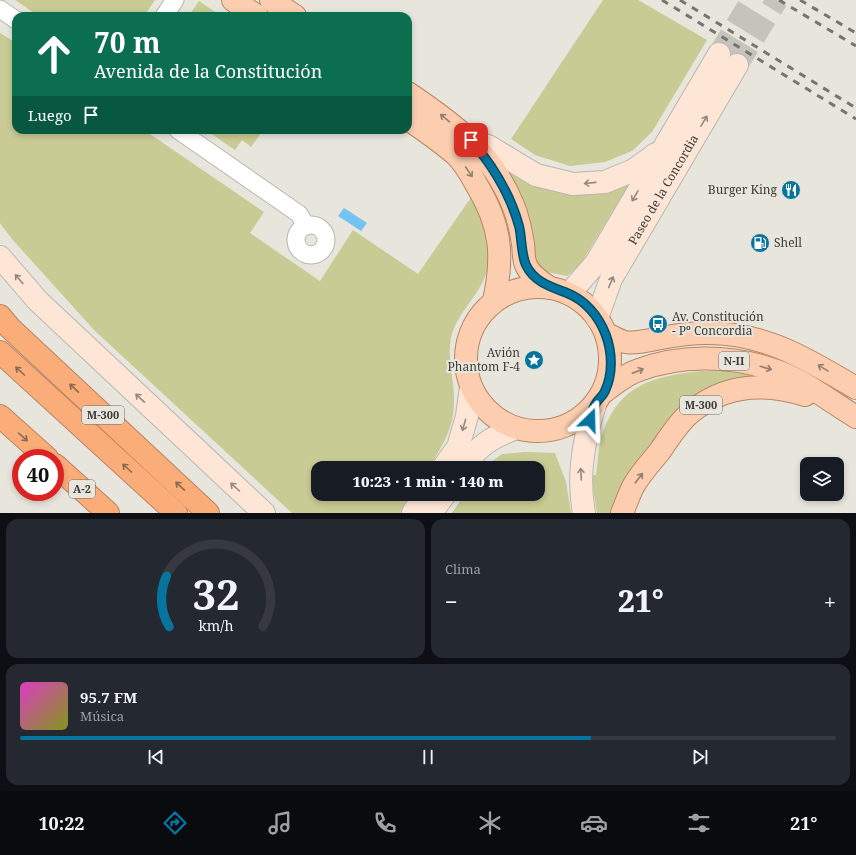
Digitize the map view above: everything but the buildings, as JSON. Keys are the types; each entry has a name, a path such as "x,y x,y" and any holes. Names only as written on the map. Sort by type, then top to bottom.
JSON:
{"highway":[{"name":"M-300","path":"0,316 10,328 208,513"},
{"path":"0,352 176,513"},
{"path":"0,416 37,449"},
{"name":"A-2","path":"64,473 108,513"}],"main road":[{"path":"233,0 251,12"},
{"path":"271,0 289,12"},
{"path":"412,96 440,114 471,140 498,176 513,205 522,236 526,265 536,278 559,291"},
{"path":"412,122 456,154 468,170 492,213 499,237 499,281 494,301"},
{"name":"N-II","path":"600,398 611,370 610,351 601,326 584,303 559,291 533,286 518,290 494,301 475,323 467,344 466,367 471,387 485,409 499,420 514,428 538,432 558,429 579,419 622,378 638,370 670,361 706,359 730,360 769,368 799,382 856,418"},
{"name":"N-II","path":"601,326 624,342 639,342 664,337 706,333 743,335 775,345 809,361 856,388"},
{"name":"M-300","path":"622,513 634,485 677,427 690,413 709,399 729,391 764,386 799,393 832,403"}],"street":[{"path":"167,12 175,0"},
{"path":"0,9 12,17"},
{"name":"Paseo de la Concordia","path":"559,291 596,263 719,54"},
{"name":"Paseo de la Concordia","path":"601,326 611,279 737,65"},
{"path":"184,134 299,214 306,226"},
{"path":"471,140 488,146 536,175 573,184 605,182 634,170 662,150"},
{"path":"0,257 38,301 264,513"},
{"path":"448,461 458,447 467,416 471,387"},
{"path":"584,513 581,463 585,434 600,398"},
{"path":"468,461 472,455 493,437 514,428"},
{"path":"413,513 421,501"},
{"path":"431,513 439,501"}],"green space":[{"path":"15,0 155,0 147,12 33,12"},
{"path":"603,0 638,0 707,40 652,132 632,151 605,162 570,166 535,155 511,139"},
{"path":"199,1 215,12 192,12"},
{"path":"0,33 12,40 12,134 150,134 264,212 250,233 320,281 353,230 418,274 472,196 483,226 489,250 489,258 485,278 459,319 451,337 450,356 454,394 452,421 446,437 433,461 311,461 311,501 408,501 400,513 292,513 94,330 12,239 0,223"},
{"path":"212,134 260,134 251,147 242,140 235,150"},
{"path":"507,167 631,181 580,265 567,276 547,272 537,266 519,191"},
{"path":"722,371 749,375 751,378 725,381 710,388 613,513 597,513 591,475 596,475 601,438 608,420 617,406 627,395 638,387 651,381 683,373"},
{"path":"525,452 555,453 566,482 571,513 452,513 460,501 545,501 545,461 492,461 502,454"}],"water":[{"path":"344,208 367,223 361,231 338,216"}],"tunnel":[{"path":"719,54 752,0"},
{"path":"737,65 777,0"}],"railway":[{"path":"662,0 856,119"},
{"path":"680,0 856,108"},
{"path":"779,0 856,46"},
{"path":"800,0 856,33"}],"place":[{"name":"Burger King","path":"791,190"},
{"name":"Shell","path":"760,243"},
{"name":"Av. Constitución - Pº Concordia","path":"658,324"},
{"name":"Avión Phantom F-4","path":"534,360"}],"route":[{"path":"471,140 485,156 498,176 513,205 522,236 526,265 536,278 550,288 569,294 584,303 597,318 606,334 610,351 611,370 605,391 595,405 590,420"}]}
